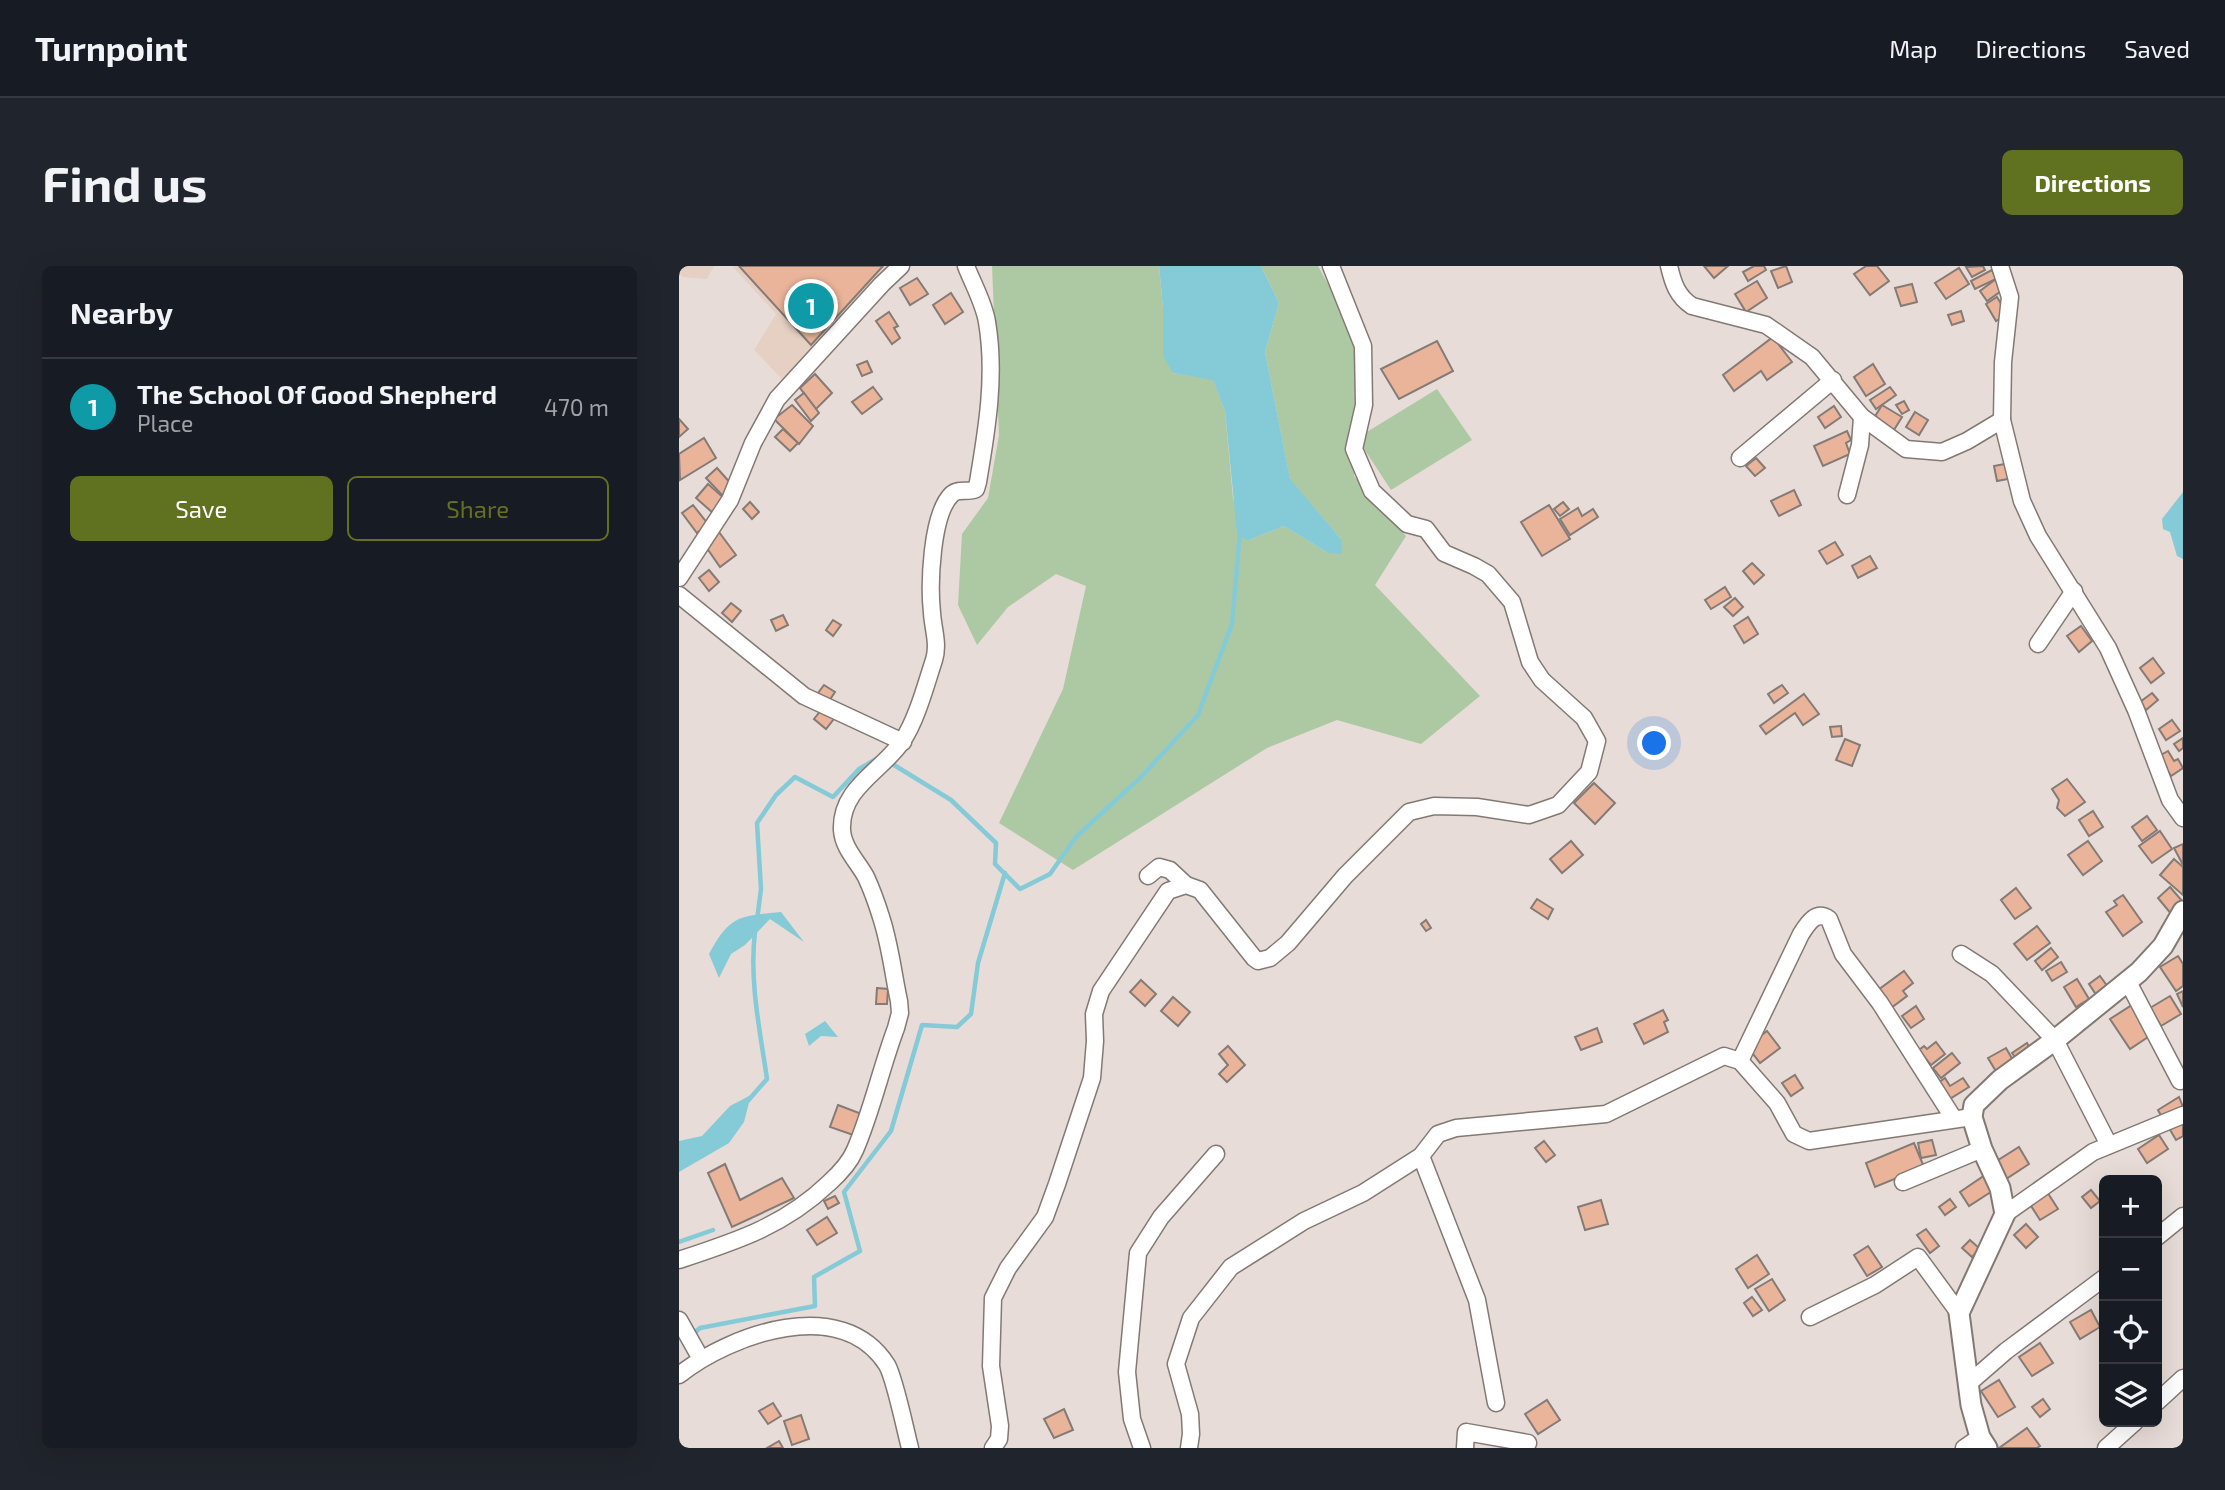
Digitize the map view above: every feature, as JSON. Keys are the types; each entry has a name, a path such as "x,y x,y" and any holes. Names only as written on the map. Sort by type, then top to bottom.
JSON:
{"street":[{"path":"679,578 730,499 753,443 777,400 881,284 901,266"},
{"path":"679,1260 741,1239 780,1222 815,1196 839,1173 855,1152 900,1013 881,918 866,877 846,846 842,830 844,815 853,792 903,742 911,726 935,657 937,642 931,611 933,538 950,496 960,490 973,492 977,489 991,377 987,320 967,266"},
{"path":"1148,876 1159,867 1170,870 1186,885 1200,890 1258,961 1270,958 1288,943 1345,876 1409,812 1434,806 1529,815 1558,805 1590,772 1597,741 1584,718 1542,680 1530,662 1512,602 1488,574 1444,553 1426,528 1407,524 1373,491 1354,449 1364,405 1363,346 1331,266"},
{"path":"1669,266 1678,294 1684,301 1692,306 1766,325 1812,357 1862,417 1906,449 1942,452 1967,441 2001,420"},
{"path":"2000,266 2010,297 2003,362 2001,420 2022,501 2038,537 2108,648 2136,710 2170,800 2183,818"},
{"path":"1740,458 1833,380"},
{"path":"1847,495 1860,445 1862,417"},
{"path":"2038,644 2074,591"},
{"path":"679,595 804,696 903,742"},
{"path":"993,1448 999,1439 1000,1426 991,1366 993,1298 1008,1268 1045,1217 1057,1184 1091,1078 1095,1041 1094,1014 1101,991 1168,891 1186,885"},
{"path":"1189,1448 1190,1414 1176,1364 1191,1318 1231,1267 1304,1221 1363,1193 1421,1156 1438,1134 1456,1128 1605,1115 1724,1056 1740,1061 1777,1103 1794,1134 1809,1141 1963,1118 2000,1080 2128,982 2163,946 2183,911"},
{"path":"1740,1061 1801,934 1811,919 1826,916 1843,954 1963,1118 1982,1149 2000,1188 2005,1214"},
{"path":"1961,954 1992,974 2055,1040 2109,1145"},
{"path":"2128,982 2180,1082"},
{"path":"1959,1313 2005,1214 2092,1152 2183,1115"},
{"path":"1903,1182 1982,1149"},
{"path":"1142,1448 1132,1419 1127,1372 1138,1253 1161,1217 1216,1154"},
{"path":"1421,1156 1477,1300 1496,1404"},
{"path":"2162,1233 2183,1216"},
{"path":"1809,1317 1875,1284 1918,1257 1959,1313 1977,1444"},
{"path":"1968,1384 2006,1351 2099,1282"},
{"path":"679,1320 701,1359"},
{"path":"679,1375 730,1343 762,1334 804,1325 848,1332 871,1347 888,1366 910,1448"},
{"path":"2162,1397 2183,1378"},
{"path":"2106,1448 2129,1427"},
{"path":"1465,1448 1466,1432 1528,1443"}],"shaded area":[{"path":"679,266 714,266 707,279 683,277"},
{"path":"732,266 893,266 783,380 754,350 776,314"}],"green space":[{"path":"992,266 1159,266 1173,373 1213,379 1225,411 1233,498 1247,541 1284,526 1328,553 1341,539 1290,480 1265,352 1279,303 1261,266 1318,266 1342,310 1355,349 1354,476 1406,536 1375,585 1480,696 1421,744 1337,720 1267,748 1073,870 999,823 1063,689 1086,586 1056,574 1008,607 977,645 958,605 962,534 988,498 999,435"},
{"path":"1437,389 1472,440 1391,490 1357,438"}],"water":[{"path":"1159,266 1261,266 1279,303 1265,352 1290,479 1341,539 1342,554 1328,553 1284,526 1247,541 1237,533 1225,411 1213,380 1173,373 1163,356 1163,308"},
{"path":"2183,492 2183,559 2177,556 2170,532 2163,529 2162,519"},
{"path":"781,912 804,942 770,919 745,945 731,954 719,978 709,954 723,932 745,917"},
{"path":"825,1021 838,1037 821,1036 809,1046 805,1034"},
{"path":"751,1095 744,1122 729,1143 679,1172 679,1141 702,1136 730,1106"}],"building":[{"path":"739,266 883,266 811,345"},
{"path":"1704,266 1728,266 1714,278"},
{"path":"1754,266 1764,266 1766,270 1748,281 1743,272"},
{"path":"1786,266 1792,282 1778,288 1771,271"},
{"path":"1866,266 1877,266 1889,281 1870,295 1854,274"},
{"path":"1983,266 1985,270 1972,277 1966,267"},
{"path":"1959,268 1969,284 1946,299 1935,283"},
{"path":"1992,270 1996,279 1975,289 1971,281"},
{"path":"917,278 928,294 910,305 900,288"},
{"path":"1996,279 2004,289 1987,301 1980,291"},
{"path":"1757,281 1767,298 1746,312 1735,294"},
{"path":"1912,284 1917,302 1901,306 1895,288"},
{"path":"951,293 963,312 945,324 933,305"},
{"path":"1997,297 2007,314 1996,321 1986,304"},
{"path":"1961,311 1964,321 1952,325 1948,315"},
{"path":"889,312 898,326 894,328 900,338 892,344 876,321"},
{"path":"1773,337 1792,362 1767,380 1761,371 1734,391 1723,375"},
{"path":"1437,341 1453,371 1399,399 1381,369"},
{"path":"867,361 872,372 862,376 857,365"},
{"path":"1873,364 1885,384 1866,396 1854,377"},
{"path":"815,374 832,393 816,409 800,388"},
{"path":"873,387 882,399 862,414 852,402"},
{"path":"1890,387 1896,395 1876,409 1870,400"},
{"path":"804,393 819,413 811,421 795,400"},
{"path":"1904,401 1909,410 1902,414 1896,405"},
{"path":"792,405 813,426 799,444 774,419"},
{"path":"1882,405 1902,417 1894,430 1874,418"},
{"path":"1834,406 1841,417 1825,428 1818,417"},
{"path":"1915,412 1928,420 1919,435 1906,427"},
{"path":"679,419 688,429 679,437"},
{"path":"783,429 798,443 790,451 775,437"},
{"path":"1847,431 1851,440 1846,443 1850,454 1823,466 1814,446"},
{"path":"704,438 716,458 680,480 679,454"},
{"path":"1756,458 1765,468 1755,476 1746,466"},
{"path":"2010,463 2013,478 1997,481 1994,466"},
{"path":"717,468 733,486 722,495 706,478"},
{"path":"708,484 725,499 713,513 696,498"},
{"path":"1794,490 1801,505 1779,516 1771,501"},
{"path":"750,502 759,512 752,519 743,509"},
{"path":"1563,502 1569,509 1560,516 1554,509"},
{"path":"693,505 708,524 697,533 682,513"},
{"path":"1549,505 1570,539 1542,556 1521,522"},
{"path":"1578,508 1582,516 1593,509 1598,517 1570,535 1560,519"},
{"path":"719,532 736,555 720,567 704,544"},
{"path":"1835,542 1843,555 1827,564 1819,551"},
{"path":"1870,556 1877,568 1858,578 1852,566"},
{"path":"1752,563 1764,575 1754,584 1743,571"},
{"path":"709,570 719,582 709,591 699,578"},
{"path":"1725,587 1731,597 1711,609 1705,600"},
{"path":"1735,598 1743,607 1733,616 1724,607"},
{"path":"731,603 741,611 732,622 722,613"},
{"path":"783,615 788,625 776,631 771,620"},
{"path":"1748,617 1758,634 1744,643 1734,626"},
{"path":"833,620 841,625 833,636 826,630"},
{"path":"2081,626 2092,641 2079,652 2067,636"},
{"path":"2153,658 2164,673 2151,683 2140,668"},
{"path":"824,685 835,692 829,701 818,693"},
{"path":"1782,685 1788,693 1774,703 1768,694"},
{"path":"2152,693 2158,700 2146,710 2140,702"},
{"path":"1804,694 1819,714 1803,725 1795,713 1766,734 1760,726"},
{"path":"825,705 837,715 826,729 814,719"},
{"path":"2172,720 2180,731 2166,740 2159,729"},
{"path":"1841,726 1842,736 1832,737 1830,727"},
{"path":"2183,738 2183,748 2179,751 2174,744"},
{"path":"1845,739 1860,745 1852,766 1836,760"},
{"path":"2168,751 2174,761 2178,759 2183,768 2171,776 2159,756"},
{"path":"2067,779 2085,802 2065,816 2057,808 2059,800 2052,789"},
{"path":"1594,783 1615,803 1595,824 1574,803"},
{"path":"2093,811 2103,827 2089,836 2079,820"},
{"path":"2147,816 2157,830 2142,841 2132,827"},
{"path":"2160,831 2172,849 2152,863 2139,846"},
{"path":"1571,841 1583,855 1562,873 1550,859"},
{"path":"2088,841 2102,861 2083,875 2068,855"},
{"path":"2183,844 2183,865 2174,848"},
{"path":"2174,859 2183,867 2183,895 2160,875"},
{"path":"2170,887 2183,902 2172,915 2158,898"},
{"path":"2016,888 2031,908 2015,919 2001,900"},
{"path":"2123,895 2142,922 2123,936 2106,912 2117,905 2114,901"},
{"path":"1537,899 1553,909 1548,919 1531,908"},
{"path":"1426,920 1431,928 1426,931 1421,924"},
{"path":"2037,926 2050,943 2027,960 2014,944"},
{"path":"2051,948 2058,957 2042,970 2035,961"},
{"path":"2178,956 2183,964 2183,986 2176,991 2160,967"},
{"path":"2061,962 2067,972 2052,981 2046,971"},
{"path":"1904,971 1913,983 1903,991 1907,996 1891,1008 1878,990"},
{"path":"2100,976 2113,994 2101,1002 2089,984"},
{"path":"2077,979 2089,999 2076,1007 2064,987"},
{"path":"1141,980 1156,994 1145,1006 1130,992"},
{"path":"877,988 888,989 887,1004 876,1004"},
{"path":"2183,991 2183,1007 2177,994"},
{"path":"2170,996 2181,1014 2161,1026 2150,1008"},
{"path":"1173,997 1190,1012 1178,1026 1161,1011"},
{"path":"2132,1005 2151,1035 2130,1049 2110,1019"},
{"path":"1916,1006 1924,1019 1911,1028 1902,1016"},
{"path":"1663,1010 1668,1020 1664,1022 1668,1032 1644,1044 1634,1024"},
{"path":"1597,1028 1602,1042 1581,1050 1575,1037"},
{"path":"1767,1031 1780,1048 1760,1063 1747,1046"},
{"path":"1936,1042 1945,1054 1931,1065 1919,1050 1924,1046 1927,1049"},
{"path":"2027,1043 2029,1047 2021,1065 2012,1053"},
{"path":"1228,1046 1245,1065 1227,1082 1219,1074 1228,1065 1219,1054"},
{"path":"2006,1048 2014,1062 1997,1073 1988,1058"},
{"path":"1952,1053 1960,1063 1941,1078 1933,1068"},
{"path":"1795,1075 1803,1088 1791,1096 1782,1083"},
{"path":"1945,1078 1950,1086 1963,1078 1969,1087 1948,1100 1938,1083"},
{"path":"2179,1097 2183,1107 2163,1119 2158,1110"},
{"path":"838,1105 867,1116 859,1137 830,1127"},
{"path":"2183,1123 2183,1136 2176,1140 2169,1128"},
{"path":"2159,1135 2168,1149 2147,1163 2138,1149"},
{"path":"1932,1140 1936,1155 1921,1158 1918,1143"},
{"path":"1544,1141 1555,1155 1546,1162 1535,1148"},
{"path":"1914,1143 1924,1167 1875,1187 1866,1163"},
{"path":"2019,1147 2029,1164 2006,1179 1995,1162"},
{"path":"725,1164 740,1200 782,1178 794,1198 732,1227 708,1173"},
{"path":"1988,1173 1997,1188 1969,1206 1960,1192"},
{"path":"2044,1187 2058,1209 2040,1220 2026,1198"},
{"path":"2091,1190 2099,1202 2091,1208 2082,1197"},
{"path":"835,1196 839,1203 828,1209 824,1201"},
{"path":"1950,1199 1956,1207 1945,1215 1939,1207"},
{"path":"1601,1200 1608,1224 1585,1230 1578,1207"},
{"path":"827,1217 837,1233 817,1245 807,1230"},
{"path":"2026,1224 2038,1237 2026,1248 2014,1235"},
{"path":"1926,1229 1939,1246 1930,1253 1917,1235"},
{"path":"1970,1240 1980,1249 1972,1257 1962,1248"},
{"path":"1868,1246 1882,1267 1867,1276 1854,1255"},
{"path":"1757,1255 1769,1274 1748,1288 1736,1269"},
{"path":"1772,1279 1785,1300 1769,1311 1755,1289"},
{"path":"1752,1297 1762,1310 1753,1316 1744,1303"},
{"path":"2091,1310 2099,1328 2080,1339 2070,1322"},
{"path":"2040,1343 2053,1363 2032,1376 2019,1357"},
{"path":"1999,1380 2015,1407 1998,1417 1981,1391"},
{"path":"2043,1399 2050,1409 2040,1417 2032,1407"},
{"path":"1547,1400 1560,1420 1538,1434 1525,1414"},
{"path":"773,1403 781,1416 768,1424 759,1411"},
{"path":"1064,1409 1073,1430 1054,1438 1044,1419"},
{"path":"801,1415 809,1439 792,1445 784,1421"},
{"path":"2027,1428 2040,1446 1999,1448"},
{"path":"779,1441 783,1448 767,1448"}],"waterway":[{"path":"894,765 951,800 996,843 995,864 1020,889 1050,874 1076,837 1141,777 1198,715 1232,624 1240,532"},
{"path":"757,920 761,889 757,823 776,795 795,777 833,797 859,769 878,758"},
{"path":"693,1334 700,1328 815,1306 814,1277 860,1251 844,1192 891,1131 922,1025 957,1027 971,1014 978,963 1005,873"},
{"path":"746,1103 767,1079 754,987 755,932"},
{"path":"679,1242 713,1230"}],"place":[{"name":"The School Of Good Shepherd","path":"811,306"}]}
